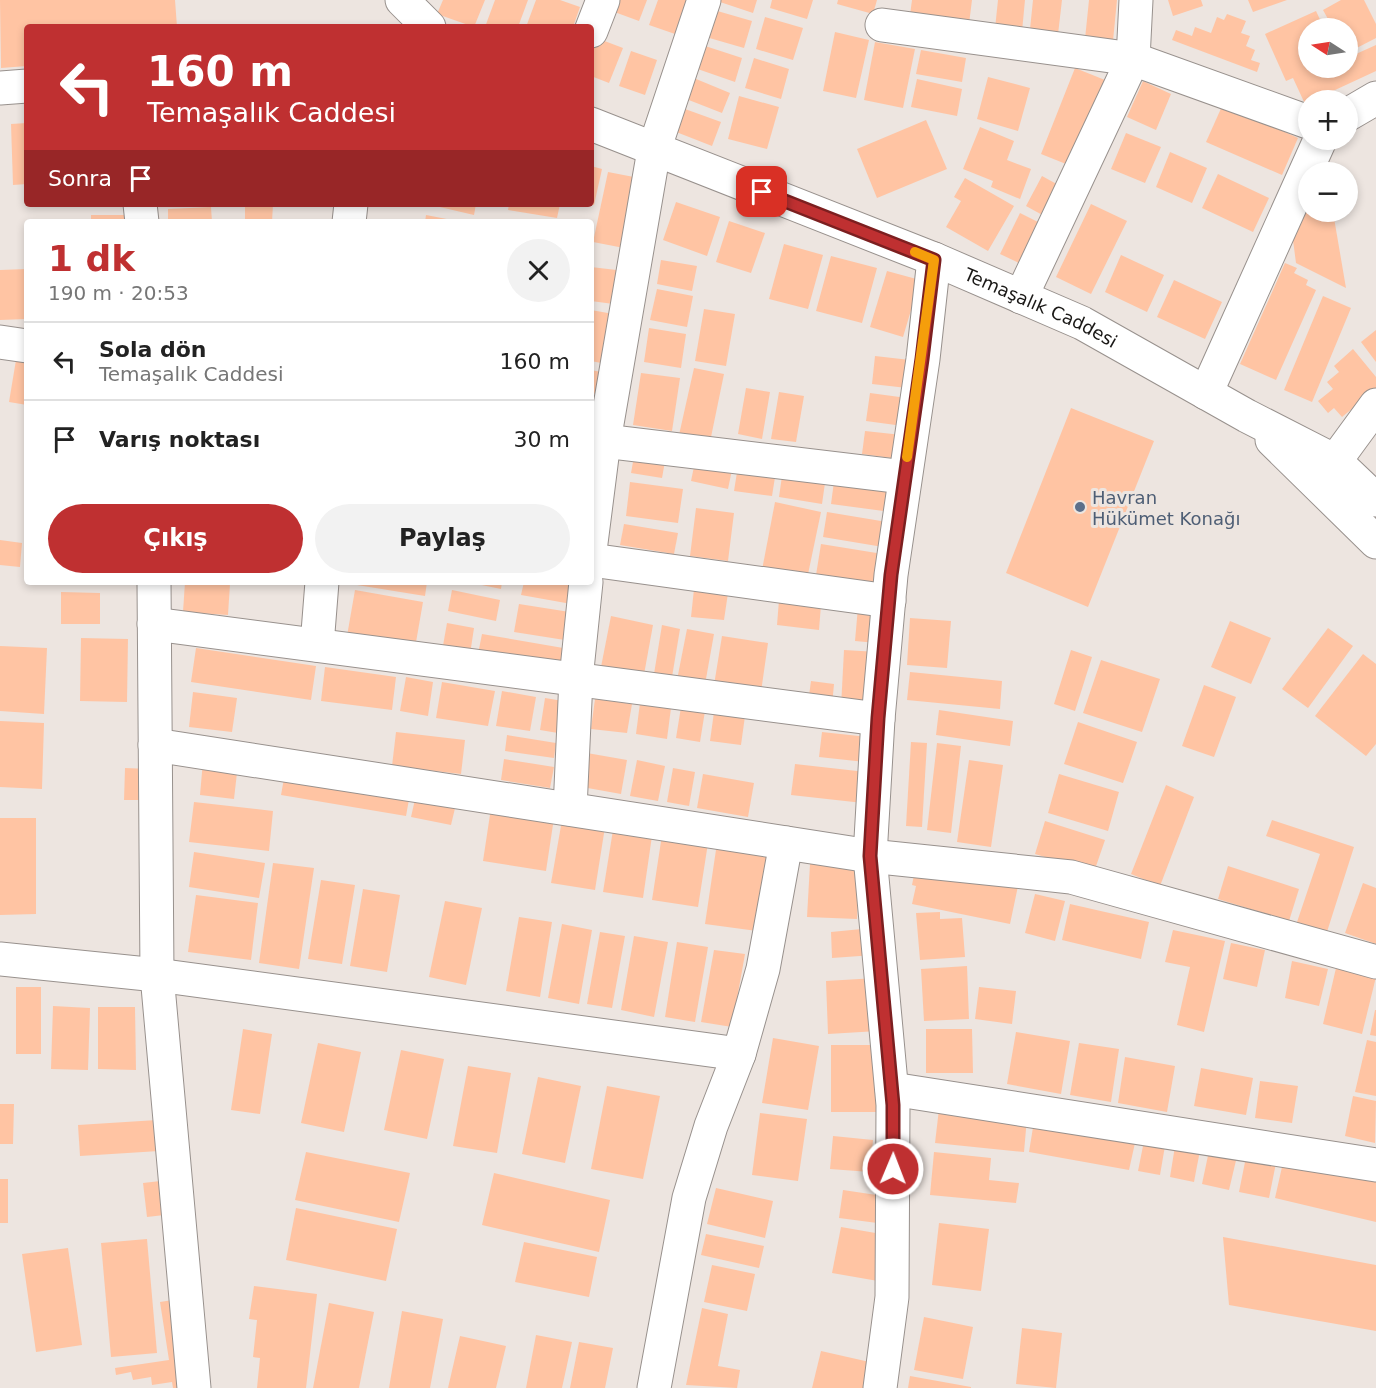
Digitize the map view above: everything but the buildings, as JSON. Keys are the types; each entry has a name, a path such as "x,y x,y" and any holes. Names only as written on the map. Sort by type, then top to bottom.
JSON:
{"street":[{"path":"402,0 426,24"},
{"path":"594,24 603,0"},
{"path":"594,519 604,441 654,150 704,0"},
{"path":"1021,297 1132,59 1136,0"},
{"path":"882,25 1132,59 1298,118"},
{"path":"0,88 24,86"},
{"path":"1358,109 1376,98"},
{"name":"Temaşalık Caddesi","path":"594,125 934,260 1082,323 1247,416 1335,461 1376,500"},
{"path":"1206,393 1315,150"},
{"path":"880,1388 892,1297 892,1089 870,856 878,718 889,601 934,260"},
{"path":"0,342 24,346"},
{"path":"1335,461 1376,405"},
{"name":"Temaşalık Caddesi","path":"1247,416 1376,542"},
{"path":"604,441 904,477"},
{"path":"594,560 889,601"},
{"path":"154,585 157,975 194,1388"},
{"path":"317,645 322,585"},
{"path":"570,809 576,679 586,585"},
{"path":"154,624 878,718"},
{"path":"155,745 870,856 1071,877 1376,962"},
{"path":"654,1388 690,1198 711,1126 739,1054 764,969 786,843"},
{"path":"0,959 157,975 739,1054"},
{"path":"892,1089 1376,1165"}],"slow traffic":[{"path":"907,457 934,260 915,252"}],"place":[{"name":"Havran Hükümet Konağı","path":"1080,507"}],"route":[{"path":"762,192 934,260 891,575 878,718 870,856 893,1105 893,1169"}]}
